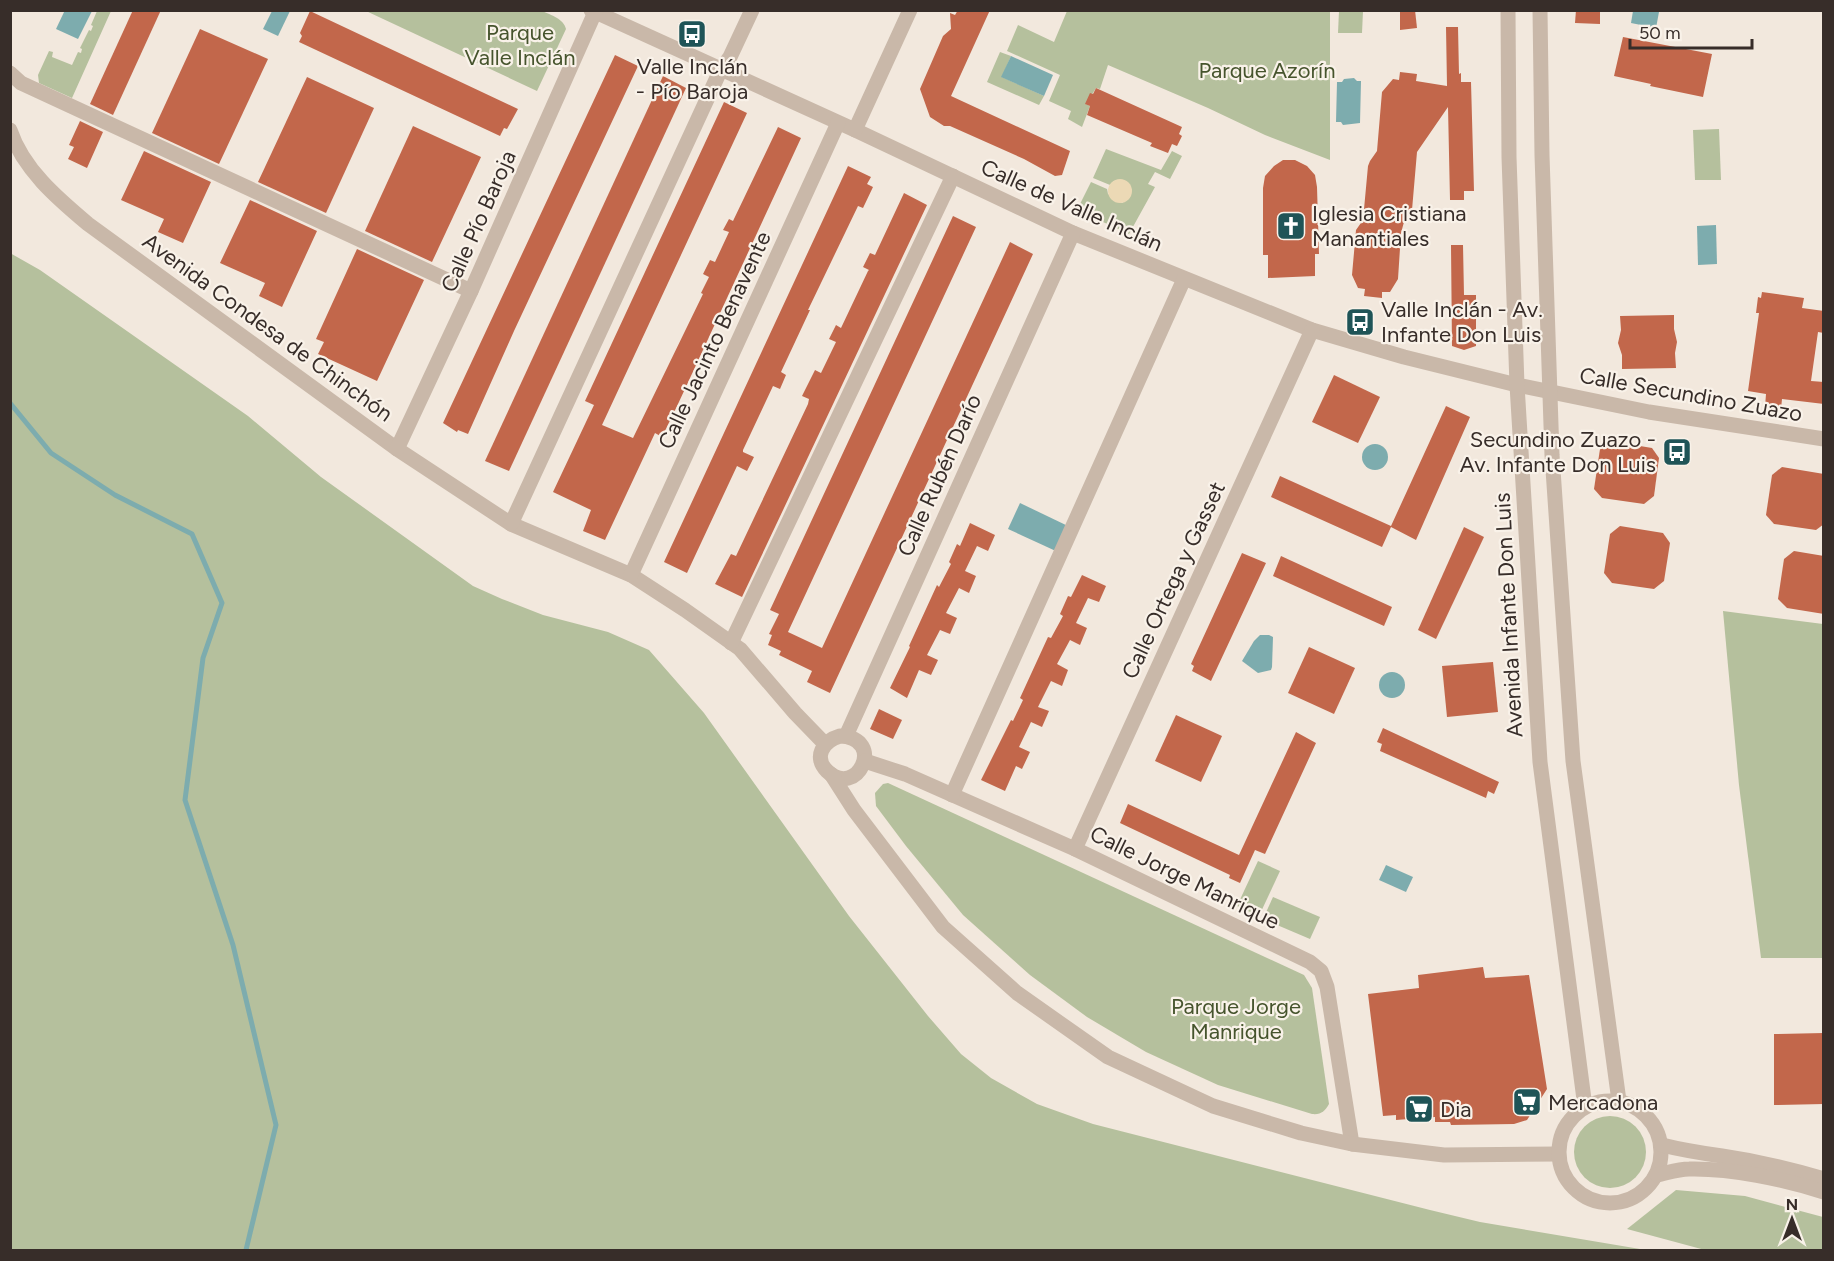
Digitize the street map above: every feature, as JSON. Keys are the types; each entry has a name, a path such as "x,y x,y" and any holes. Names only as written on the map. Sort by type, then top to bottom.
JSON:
{"street":[{"path":"511,524 721,69 730,57 752,10"},
{"path":"855,130 909,10"},
{"name":"Avenida Infante Don Luis","path":"1508,10 1509,157 1517,386 1540,762 1585,1107"},
{"path":"1540,10 1541,144 1552,455 1573,761 1619,1101"},
{"name":"Calle de Valle Inclán","path":"594,11 1073,233 1184,279 1312,330 1404,357 1551,393"},
{"name":"Calle Pío Baroja","path":"398,449 471,291 594,11"},
{"path":"10,73 21,83 471,291"},
{"name":"Calle Jacinto Benavente","path":"631,575 838,123"},
{"name":"Avenida Condesa de Chinchón","path":"10,130 13,145 38,176 59,200 88,224 398,449 511,524 631,575 685,610 740,649 825,744"},
{"path":"731,643 953,176"},
{"name":"Calle Rubén Darío","path":"846,736 1073,233"},
{"path":"952,795 1184,279"},
{"name":"Calle Ortega y Gasset","path":"1075,849 1312,330"},
{"name":"Calle Secundino Zuazo","path":"1551,393 1649,412 1824,439"},
{"path":"831,774 840,777 855,776 861,770 865,755 859,742 846,736 834,738 825,744 820,755 821,764 831,774 854,810 944,927 1017,993 1108,1057 1213,1106 1301,1133 1352,1144 1444,1155 1558,1154"},
{"name":"Calle Jorge Manrique","path":"865,761 905,774 1075,849 1310,962 1321,971 1327,987 1352,1144"},
{"path":"854,810 855,776"},
{"path":"1601,1101 1619,1101 1631,1105 1652,1121 1662,1145 1660,1166 1657,1175 1648,1187 1636,1197 1607,1204 1579,1193 1568,1182 1561,1168 1558,1154 1565,1126 1574,1115 1585,1107 1601,1101"},
{"path":"1662,1145 1690,1153 1722,1156 1802,1172 1824,1179"},
{"path":"1657,1175 1687,1169 1721,1170 1824,1192"}],"green space":[{"path":"97,11 111,11 72,98 39,83 38,75 49,51 53,52 52,57 72,65 78,52 81,53 80,48 89,30 91,31"},
{"name":"Parque Valle Inclán","path":"366,11 542,11 560,20 566,29 537,91"},
{"name":"Parque Azorín","path":"1067,11 1330,11 1330,160 1265,135 1108,65 1100,89 1096,88 1086,104 1090,106 1082,127 1068,119 1071,111 1049,101 1060,75 1007,51 1018,25 1054,42"},
{"path":"1339,11 1363,11 1362,33 1338,33"},
{"path":"1000,52 1011,56 1002,77 1044,96 1039,105 987,82"},
{"path":"1719,129 1721,180 1695,180 1693,130"},
{"path":"1106,149 1161,170 1172,151 1182,156 1170,179 1155,172 1148,184 1155,187 1129,234 1077,210 1091,182 1107,189 1108,194 1122,203 1128,199 1120,180 1110,185 1093,178"},
{"path":"10,253 40,270 248,416 321,477 473,586 543,615 608,632 649,650 704,713 849,916 928,1016 961,1054 991,1078 1037,1104 1093,1124 1480,1222 1646,1250 11,1250"},
{"path":"1723,611 1823,624 1823,958 1761,958 1739,785"},
{"name":"Parque Jorge Manrique","path":"888,783 1304,975 1312,988 1329,1104 1326,1109 1312,1114 1218,1085 1146,1052 1087,1017 1030,975 963,915 876,806 875,793 883,784"},
{"path":"1258,861 1280,871 1259,916 1237,906"},
{"path":"1273,897 1320,917 1310,939 1263,919"},
{"path":"1603,1116 1617,1116 1636,1126 1646,1145 1646,1159 1636,1178 1617,1188 1603,1188 1584,1178 1574,1159 1574,1145 1584,1126"},
{"path":"1676,1190 1745,1196 1823,1217 1823,1250 1705,1250 1627,1229"}],"sand":[{"path":"1120,179 1128,183 1132,191 1128,199 1120,203 1112,199 1108,191 1112,183"}],"water":[{"path":"65,10 92,11 78,39 56,29"},
{"path":"272,11 290,11 278,36 263,29"},
{"path":"1633,11 1659,12 1656,28 1631,23"},
{"path":"1011,56 1053,75 1044,96 1001,77"},
{"path":"1354,78 1361,81 1360,123 1343,125 1341,122 1336,122 1337,82"},
{"path":"1716,225 1717,264 1698,265 1697,226"},
{"path":"1375,444 1384,448 1388,457 1384,466 1375,470 1366,466 1362,457 1366,448"},
{"path":"1020,503 1070,527 1058,552 1008,529"},
{"path":"1260,635 1273,637 1272,667 1271,670 1258,673 1242,661"},
{"path":"1392,672 1401,676 1405,685 1401,694 1392,698 1383,694 1379,685 1383,676"},
{"path":"1386,865 1413,877 1406,892 1379,880"}],"building":[{"path":"133,10 161,10 113,115 90,104"},
{"path":"958,10 990,10 951,96 1070,151 1062,175 1055,176 1024,159 950,126 944,126 930,117 920,89 943,36 951,29 950,13 955,15"},
{"path":"1400,10 1415,10 1417,28 1400,30"},
{"path":"1576,10 1600,12 1600,24 1575,23"},
{"path":"310,11 518,109 507,129 504,128 500,136 299,42 302,36 300,33"},
{"path":"1446,27 1458,27 1459,74 1461,73 1461,82 1471,82 1474,191 1464,191 1464,200 1450,200 1448,107 1417,152 1412,210 1404,222 1401,233 1398,279 1390,292 1382,292 1382,298 1364,296 1365,289 1358,288 1352,275 1356,230 1363,220 1368,166 1377,151 1382,92 1393,79 1399,80 1400,72 1417,74 1416,81 1447,86"},
{"path":"200,29 268,59 219,164 152,133"},
{"path":"1623,37 1712,54 1703,97 1614,76"},
{"path":"615,55 638,66 468,434 458,430 457,432 443,423"},
{"path":"663,76 686,88 509,471 485,461"},
{"path":"307,77 374,108 326,213 258,182"},
{"path":"1096,88 1182,127 1179,134 1182,136 1177,146 1172,144 1168,153 1150,146 1152,143 1087,115 1090,106 1085,104 1090,93 1093,94"},
{"path":"724,102 747,113 602,425 633,438 703,294 701,293 709,277 703,274 710,260 715,262 729,232 723,230 729,219 733,221 778,127 801,138 662,437 655,433 605,540 583,531 591,510 553,492 594,405 585,401"},
{"path":"80,121 103,132 87,168 68,159 74,147 69,145"},
{"path":"413,126 481,157 432,262 365,231"},
{"path":"144,151 211,182 183,243 158,232 164,219 121,200"},
{"name":"Iglesia Cristiana Manantiales","path":"1283,160 1295,160 1307,166 1315,175 1319,254 1315,254 1315,276 1268,278 1268,255 1263,255 1263,188 1265,176"},
{"path":"848,166 871,177 867,184 873,187 863,208 858,206 808,310 810,310 781,372 786,375 780,389 773,386 743,450 754,457 747,471 737,466 687,573 664,562"},
{"path":"904,193 927,205 742,597 715,584 731,554 736,556 808,404 809,399 802,396 815,370 821,373 836,342 829,339 836,325 841,328 869,270 863,267 870,253 875,255"},
{"path":"250,200 317,231 282,307 259,296 265,283 220,263"},
{"path":"953,216 976,227 788,632 822,648 1010,242 1033,254 830,693 807,682 812,671 779,655 781,651 768,645 772,635 769,634 779,614 770,610"},
{"path":"1451,245 1463,245 1464,295 1476,295 1476,346 1464,350 1452,346"},
{"path":"357,249 424,280 377,381 318,354 324,342 316,339"},
{"path":"1762,292 1804,298 1802,308 1824,311 1824,333 1818,332 1811,381 1824,382 1824,404 1782,399 1781,409 1765,407 1766,394 1748,391 1759,313 1756,313 1758,297 1761,298"},
{"path":"1674,315 1677,342 1676,368 1622,369 1622,355 1618,343 1621,330 1620,316"},
{"path":"1334,375 1380,397 1358,443 1312,422"},
{"path":"1446,406 1470,417 1416,540 1391,527 1382,547 1271,497 1280,476 1391,526"},
{"path":"1610,441 1652,448 1659,458 1654,496 1644,504 1602,498 1594,489 1600,449"},
{"path":"1782,467 1824,474 1824,524 1816,530 1774,524 1766,515 1772,475"},
{"path":"970,523 995,535 988,551 977,546 965,571 976,576 969,593 959,588 946,613 957,618 950,634 940,630 927,655 938,660 931,675 919,670 907,698 890,688 937,585 939,587 951,564 949,562 957,544 960,546"},
{"path":"1620,526 1663,533 1670,543 1664,581 1654,589 1612,583 1604,573 1610,534"},
{"path":"1464,527 1484,537 1436,639 1418,630"},
{"path":"1794,551 1824,556 1824,614 1787,608 1778,599 1784,559"},
{"path":"1242,553 1266,563 1211,681 1192,671 1194,666 1191,664"},
{"path":"1281,556 1392,607 1384,626 1273,576"},
{"path":"1082,575 1106,586 1099,602 1088,598 1076,623 1087,628 1080,645 1070,640 1057,664 1068,670 1062,686 1051,681 1038,707 1049,711 1042,727 1031,722 1019,747 1030,752 1022,769 1016,766 1005,791 981,780 1023,700 1020,698 1048,637 1051,638 1063,616 1060,614 1068,596 1071,597"},
{"path":"1309,647 1355,668 1334,714 1288,693"},
{"path":"1493,662 1498,712 1447,717 1442,666"},
{"path":"879,709 902,720 893,739 870,729"},
{"path":"1176,715 1222,736 1201,782 1155,761"},
{"path":"1383,728 1499,782 1494,794 1488,791 1486,798 1380,751 1382,744 1377,742"},
{"path":"1296,732 1316,743 1265,854 1255,850 1240,883 1229,878 1230,875 1120,823 1128,804 1239,855"},
{"path":"1483,967 1485,978 1529,975 1547,1089 1527,1120 1514,1124 1451,1125 1450,1122 1435,1122 1435,1117 1396,1120 1396,1115 1383,1116 1368,994 1419,988 1418,975"},
{"path":"1824,1033 1824,1104 1774,1105 1774,1034"}],"waterway":[{"path":"10,403 51,453 115,495 192,534 222,603 203,658 185,800 233,945 276,1125 246,1250"}],"place":[{"name":"Valle Inclán - Pío Baroja","path":"692,34"},
{"name":"Iglesia Cristiana Manantiales","path":"1291,226"},
{"name":"Valle Inclán - Av. Infante Don Luis","path":"1360,322"},
{"name":"Secundino Zuazo - Av. Infante Don Luis","path":"1677,452"},
{"name":"Mercadona","path":"1527,1102"},
{"name":"Dia","path":"1419,1109"}]}
